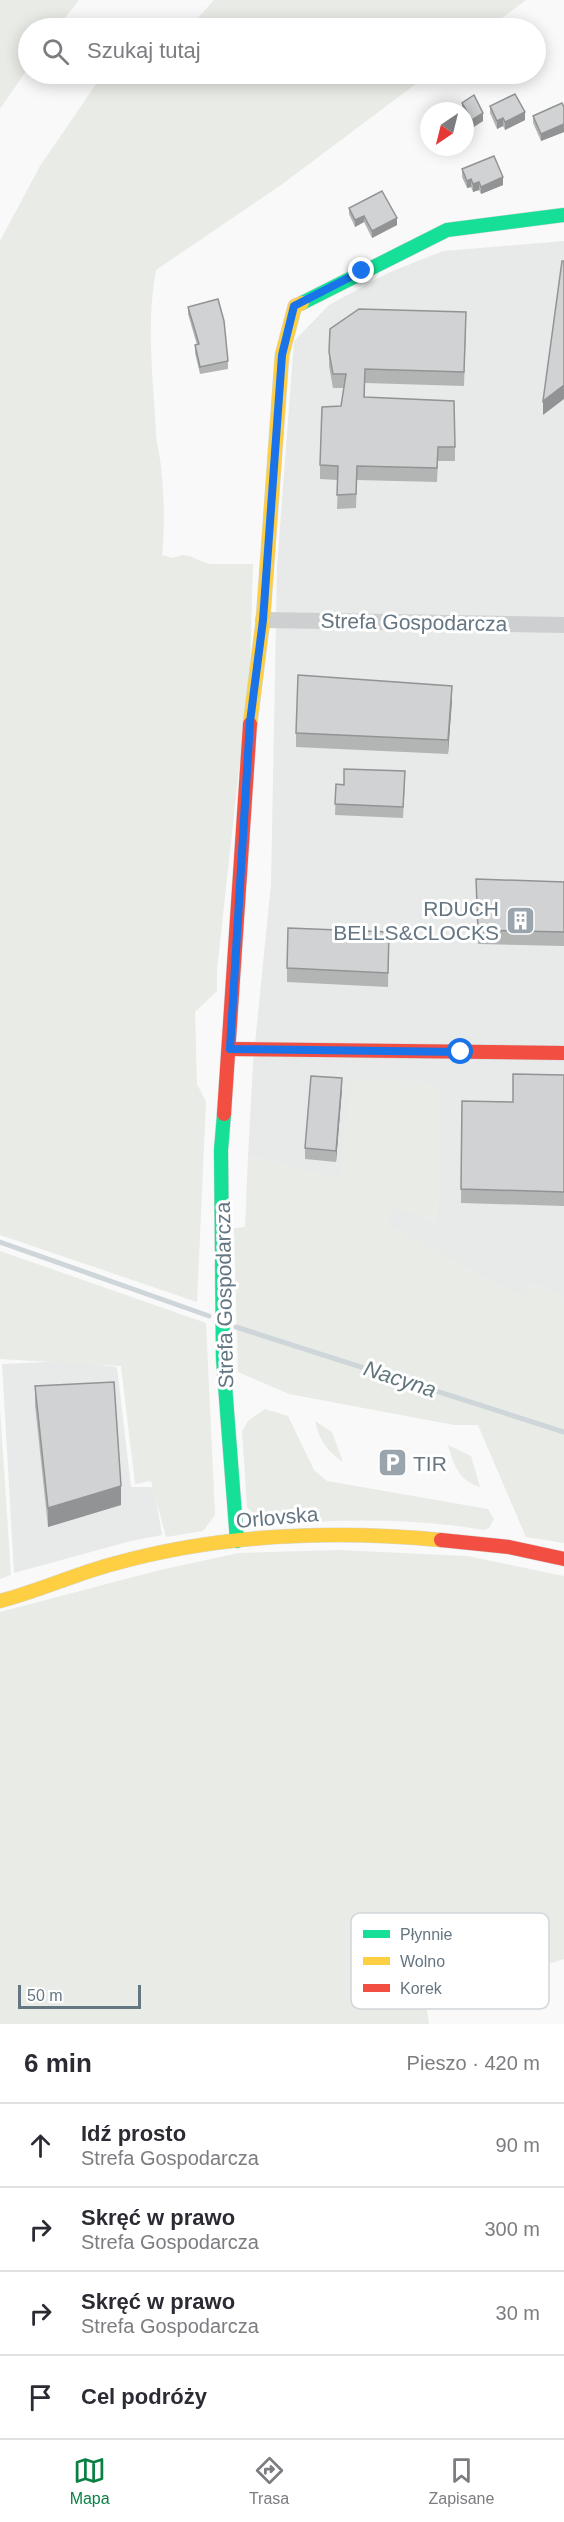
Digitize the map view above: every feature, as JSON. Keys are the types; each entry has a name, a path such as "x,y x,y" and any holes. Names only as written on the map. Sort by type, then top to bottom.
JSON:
{"street":[{"name":"Strefa Gospodarcza","path":"237,1541 222,1347 221,1150 230,1049 250,722 263,620 282,355 294,306 447,230 564,215"},
{"name":"Strefa Gospodarcza","path":"263,620 564,625"},
{"path":"230,1049 564,1053"},
{"name":"Orlovska","path":"0,1601 41,1590 112,1564 194,1545 326,1534 395,1536 509,1547 564,1559"}],"shaded area":[{"path":"0,0 79,0 65,18 18,18 18,83 0,109"},
{"path":"214,0 526,0 502,18 198,18"},
{"path":"96,84 416,84 281,185 156,270 151,310 151,350 156,436 163,489 162,555 173,558 182,555 189,556 209,564 253,564 250,668 217,970 217,991 195,1012 197,1084 206,1102 197,1302 0,1235 0,241 40,166"},
{"path":"564,241 564,1298 530,1283 524,1298 385,1225 394,1205 435,1221 439,1194 438,1083 339,1180 248,1156 253,1064 271,884 277,567 294,341 329,305 388,273 443,251"},
{"path":"351,1079 438,1083 439,1194 435,1221 394,1205 385,1225 523,1297 530,1283 564,1298 564,1543 526,1537 478,1425 454,1425 289,1394 238,1372 234,1228 245,1227 248,1156 339,1180"},
{"path":"0,1251 206,1323 215,1515 203,1531 166,1537 151,1481 135,1484 121,1366 0,1359"},
{"path":"67,1361 117,1367 131,1487 154,1487 162,1535 131,1541 14,1573 2,1364"},
{"path":"0,1409 11,1575 0,1579"},
{"path":"265,1409 288,1416 314,1470 327,1481 488,1509 494,1519 489,1528 484,1530 406,1522 328,1521 276,1524 262,1522 247,1507 242,1431 248,1421"},
{"path":"315,1421 332,1432 343,1462 324,1444"},
{"path":"448,1445 471,1456 480,1487 467,1481 458,1471"},
{"path":"339,1550 467,1556 564,1576 564,1959 549,1964 549,1913 351,1913 351,2009 427,2009 429,2024 0,2024 0,1612 160,1570 239,1553"}],"building":[{"path":"515,94 525,112 505,122 503,118 497,121 490,106"},
{"path":"474,95 483,113 474,119 474,102 464,102"},
{"path":"562,103 564,124 541,134 533,116"},
{"path":"494,156 503,177 481,187 479,182 473,184 471,179 467,181 462,169"},
{"path":"382,191 397,218 372,231 364,216 355,220 349,208"},
{"path":"562,261 564,261 564,385 543,401"},
{"path":"218,299 224,321 228,361 200,367 195,345 199,344 188,307"},
{"path":"359,309 466,312 464,372 365,369 364,397 454,401 455,447 438,447 437,468 357,466 356,494 337,495 338,466 320,465 322,407 341,406 346,374 333,374 329,352 330,329"},
{"path":"298,675 452,686 448,740 296,733"},
{"path":"344,769 405,771 403,807 335,804 336,784 344,785"},
{"name":"RDUCH BELLS&CLOCKS","path":"476,879 564,882 564,932 478,930"},
{"path":"288,928 389,932 388,973 287,968"},
{"path":"513,1074 564,1075 564,1192 461,1189 462,1101 513,1102"},
{"path":"311,1076 342,1078 336,1151 305,1148"},
{"path":"114,1382 121,1486 48,1508 35,1386"}],"waterway":[{"name":"Nacyna","path":"0,1242 209,1316"},
{"name":"Nacyna","path":"236,1327 564,1432"}],"traffic: fast":[{"path":"302,303 447,230 564,215"},
{"path":"224,1114 221,1150 223,1359 237,1541"}],"traffic: slow":[{"path":"250,724 263,620 282,355 295,306 302,303"},
{"path":"0,1601 113,1564 194,1546 317,1535 441,1540"}],"traffic: jam":[{"path":"224,1114 250,724"},
{"path":"230,1049 564,1053"},
{"path":"441,1540 509,1547 564,1559"}],"place":[{"name":"RDUCH BELLS&CLOCKS","path":"520,920"},
{"name":"TIR","path":"392,1463"}],"route":[{"path":"362,271 294,306 282,355 263,620 250,722 230,1049 461,1052"}]}
